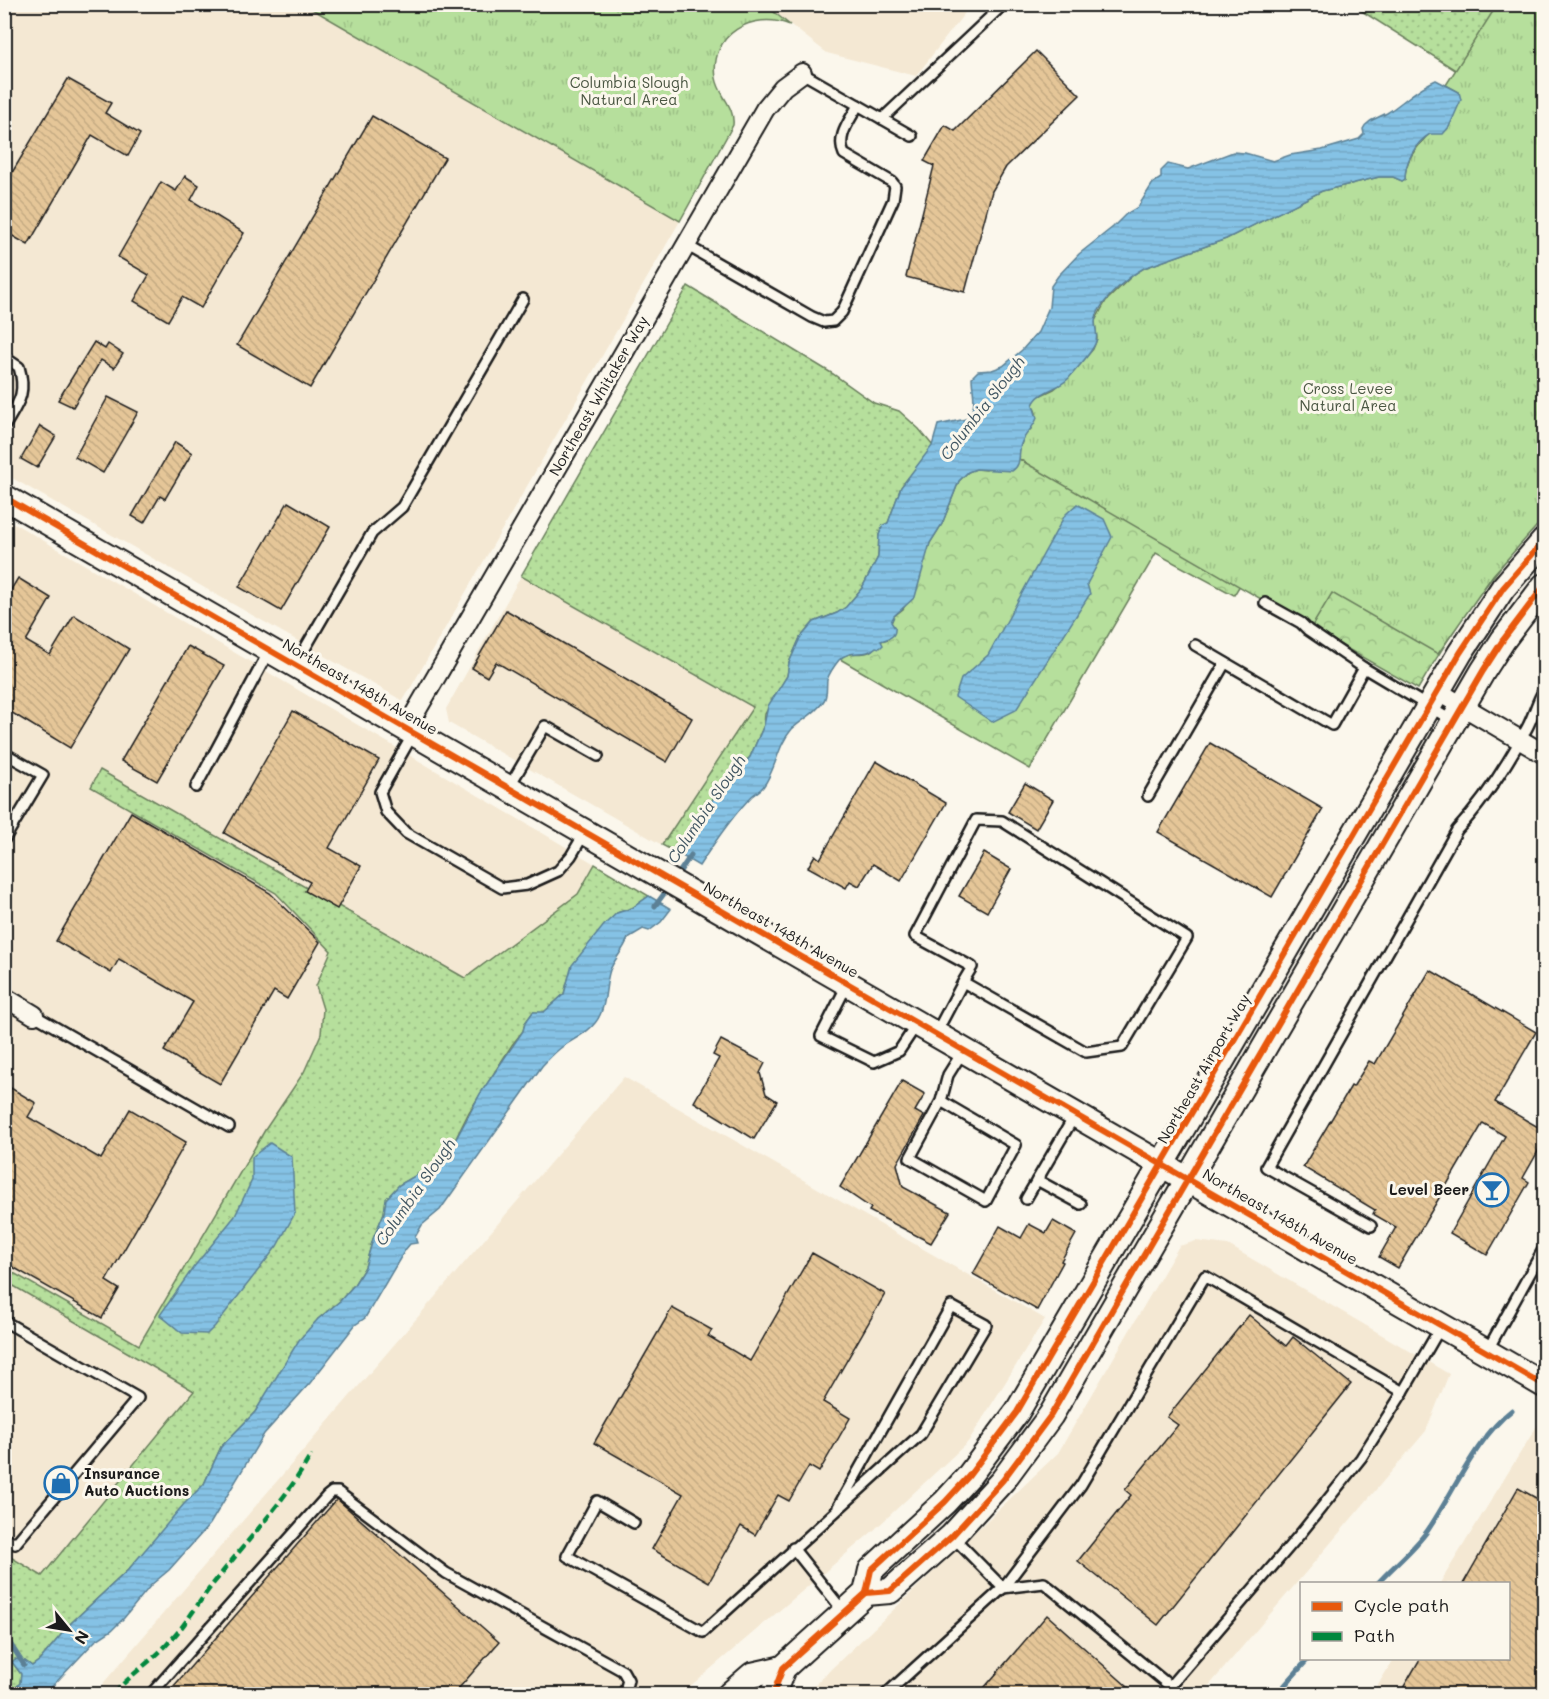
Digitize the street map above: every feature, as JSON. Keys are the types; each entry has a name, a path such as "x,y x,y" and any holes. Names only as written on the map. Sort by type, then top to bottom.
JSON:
{"main road":[{"name":"Northeast 148th Avenue","path":"4,497 1545,1385"},
{"name":"Northeast Airport Way","path":"773,1695 783,1668 866,1593 871,1570 945,1502 968,1477 1017,1412 1433,698 1503,588 1545,541"},
{"path":"866,1593 890,1592 952,1536 1003,1480 1051,1415 1458,713 1503,640 1545,586"},
{"name":"Northeast Airport Way","path":"730,1695 752,1675 783,1668"}],"street":[{"name":"Northeast Whitaker Way","path":"410,730 765,109 783,87 802,73"},
{"path":"1433,698 1458,713 1520,740 1545,754"},
{"path":"4,998 34,1015"}],"lane":[{"path":"882,119 1004,4"},
{"path":"802,73 912,136"},
{"path":"686,245 812,317 824,322 833,321 842,312 893,200 895,186 844,154 840,139 858,105"},
{"path":"296,664 372,533 402,507 523,299"},
{"path":"4,357 19,367 23,382 21,397 4,428"},
{"path":"1265,603 1300,622 1308,630 1364,668 1433,698"},
{"path":"1195,645 1332,725 1364,668"},
{"path":"196,787 270,649"},
{"path":"1148,796 1226,663"},
{"path":"1371,1226 1266,1167 1457,831 1477,809 1504,770 1545,690"},
{"path":"509,788 545,726 598,756"},
{"path":"410,730 380,792 386,812 406,833 502,888 527,885 558,871 571,856 585,832"},
{"path":"4,753 43,775 4,840"},
{"path":"848,983 821,1036 874,1062 899,1051 927,1027 963,982 972,967 915,936 976,820 1002,821 1187,938 1122,1047 1086,1052 963,982"},
{"path":"34,1015 229,1126"},
{"path":"941,1101 1016,1144 986,1201 910,1158 941,1101 948,1075 964,1049"},
{"path":"1026,1199 1076,1113"},
{"path":"1037,1180 1081,1204"},
{"path":"1487,1351 1545,1248"},
{"path":"886,1695 1003,1588 1081,1485 1205,1276 1403,1392"},
{"path":"634,1522 597,1501 567,1556 703,1632 921,1434 986,1325 951,1306 838,1507"},
{"path":"4,1321 138,1398 15,1544 4,1537"},
{"path":"1003,1588 1044,1583 1168,1690 1361,1458 1442,1325"},
{"path":"151,1695 327,1496 332,1492 338,1492 446,1573 623,1671 628,1680 624,1695"},
{"path":"952,1536 1003,1588"},
{"path":"793,1548 845,1612"}],"shaded area":[{"path":"5,5 305,5 680,221 403,701 5,474"},
{"path":"765,5 971,5 916,76 827,53"},
{"path":"5,518 595,864 578,894 466,978 100,771 91,787 276,893 332,951 316,986 323,1009 321,1034 304,1072 265,1130 139,1345 5,1268"},
{"path":"521,576 753,708 662,845 449,723 446,709"},
{"path":"624,1077 1045,1319 968,1442 873,1531 681,1694 94,1694"},
{"path":"1196,1241 1228,1245 1449,1374 1426,1431 1202,1694 805,1694 1058,1453 1179,1246"},
{"name":"Insurance Auto Auctions","path":"5,1281 194,1391 5,1620"},
{"path":"1543,1416 1544,1694 1372,1694 1393,1660 1510,1660 1510,1582 1441,1582"}],"green space":[{"name":"Columbia Slough Natural Area","path":"305,5 765,5 790,25 776,21 748,24 736,29 719,49 716,78 732,112 733,125 680,221"},
{"path":"1352,5 1544,5 1468,78"},
{"name":"Cross Levee Natural Area","path":"1497,5 1544,5 1544,518 1493,575 1438,654 1332,593 1311,628 1019,459 1024,435 1031,429 1036,413 1033,405 1035,398 1054,389 1070,376 1093,349 1097,339 1095,321 1106,301 1134,274 1144,268 1226,239 1322,191 1379,177 1393,177 1402,181 1405,179 1407,164 1414,152 1459,92 1446,85"},
{"path":"688,286 833,374 874,403 899,411 919,429 933,446 901,487 888,523 883,526 879,535 878,557 862,588 846,607 814,622 800,638 789,663 787,676 765,714 764,725 750,757 700,814 677,853 662,845 753,707 521,576"},
{"path":"1019,452 1544,518 1508,558 1476,599 1418,689 1311,628 1260,552 1234,595 1156,553 1030,769 840,659 850,654 869,652 881,641 888,639 895,628 891,623 894,616 903,609 916,587 930,543 942,524 959,481 968,472 976,469 986,470"},
{"path":"100,770 465,978 578,894 595,864 649,896 632,908 617,913 569,976 564,994 543,1013 533,1012 525,1023 523,1031 469,1112 449,1152 436,1164 399,1185 386,1199 384,1213 365,1267 354,1285 340,1301 318,1319 255,1412 221,1447 204,1484 128,1570 71,1623 40,1660 32,1666 25,1661 12,1662 21,1674 20,1683 11,1694 5,1694 4,1553 42,1576 194,1391 5,1281 5,1268 139,1345 265,1130 304,1072 321,1034 323,1009 316,986 331,951 276,893 91,787"}],"water":[{"path":"1436,80 1459,92 1461,100 1449,127 1443,134 1430,134 1415,148 1407,166 1405,179 1402,181 1393,177 1379,177 1322,191 1226,239 1144,268 1114,291 1097,315 1095,322 1097,339 1088,355 1065,382 1044,393 1033,405 1037,418 1021,444 1015,469 1012,471 976,469 968,472 959,481 942,524 930,543 915,597 894,616 891,622 895,628 893,636 881,641 883,645 880,648 848,654 839,660 827,680 825,700 792,729 763,787 738,812 699,866 677,853 700,814 750,757 764,725 768,706 787,676 789,663 800,638 814,622 846,607 862,588 878,557 879,535 883,525 888,523 901,487 932,446 938,425 966,419 974,404 972,377 978,371 1003,366 1038,332 1049,307 1051,286 1079,254 1126,214 1138,207 1153,183 1161,178 1161,171 1168,164 1188,169 1233,152 1273,161 1359,139 1364,134 1363,129 1367,123 1387,113"},
{"path":"1077,504 1104,519 1112,537 1087,584 1090,594 1016,710 992,722 955,697 961,679 988,655 1065,515"},
{"path":"649,896 671,909 661,922 649,931 643,929 628,938 610,970 604,1004 597,1021 588,1030 559,1049 542,1066 440,1210 422,1225 415,1237 417,1243 410,1244 405,1250 365,1318 355,1325 310,1383 264,1434 210,1524 169,1570 151,1585 124,1618 112,1630 95,1641 45,1694 11,1694 20,1683 21,1674 12,1662 15,1659 25,1661 32,1666 40,1660 71,1623 128,1570 204,1484 221,1447 255,1412 299,1340 354,1285 365,1267 384,1213 386,1199 399,1185 436,1164 449,1152 480,1094 523,1031 525,1023 533,1012 544,1012 564,994 572,965 605,924 617,913 632,908"},
{"path":"270,1143 292,1157 295,1213 277,1246 215,1326 207,1334 182,1333 160,1315 193,1268 235,1216 252,1180 252,1157"}],"building":[{"path":"1036,51 1080,95 1006,167 992,191 965,292 906,277 934,166 924,161 945,125 955,131"},
{"path":"68,79 111,103 105,113 140,134 128,156 92,135 28,245 4,231 4,186"},
{"path":"372,116 445,158 310,388 237,345"},
{"path":"185,176 199,185 191,200 244,233 201,308 182,297 168,321 134,301 149,275 118,257 161,182 176,191"},
{"path":"94,342 105,349 108,344 123,354 114,368 101,360 73,407 58,400"},
{"path":"108,397 138,412 103,473 75,457"},
{"path":"40,426 56,436 37,468 21,459"},
{"path":"175,442 192,453 165,499 160,496 144,523 132,516"},
{"path":"288,502 330,527 281,611 239,587"},
{"path":"18,578 51,598 26,641 50,655 74,615 129,649 70,748 4,708 4,601"},
{"path":"506,610 692,718 667,762 496,662 487,677 472,668"},
{"path":"188,646 224,666 157,781 121,761"},
{"path":"293,711 379,760 329,848 361,866 337,909 305,891 310,882 224,833"},
{"path":"1210,743 1323,809 1272,897 1158,832"},
{"path":"876,761 946,803 901,881 873,864 859,886 850,881 846,888 808,867 815,855 820,859"},
{"path":"1025,783 1053,800 1036,829 1008,812"},
{"path":"131,812 270,893 320,942 287,999 274,991 220,1084 164,1051 193,1002 119,959 111,973 56,941"},
{"path":"984,853 1011,869 987,912 959,896"},
{"path":"1430,970 1536,1032 1495,1102 1545,1131 1545,1139 1523,1178 1529,1182 1487,1255 1450,1233 1505,1136 1483,1123 1398,1268 1379,1257 1396,1227 1373,1214 1375,1210 1303,1167 1351,1086 1353,1087 1369,1061 1375,1064"},
{"path":"721,1040 765,1063 760,1073 766,1094 777,1101 754,1139 694,1102 719,1058 713,1055"},
{"path":"902,1081 925,1094 915,1111 924,1116 897,1164 903,1187 950,1212 931,1243 869,1211 871,1208 840,1187"},
{"path":"4,1084 36,1103 28,1117 101,1159 130,1109 186,1142 106,1281 119,1289 102,1318 4,1262"},
{"path":"1053,1221 1076,1234 1037,1310 973,1274 1000,1226 1021,1238 1029,1224 1046,1233"},
{"path":"812,1253 885,1294 823,1402 850,1418 819,1472 809,1466 789,1501 778,1495 755,1535 741,1526 709,1582 652,1549 683,1494 594,1443 672,1308 712,1330 708,1336 750,1361"},
{"path":"1249,1315 1286,1346 1293,1337 1351,1384 1158,1625 1078,1561 1131,1495 1125,1490 1178,1425 1167,1417"},
{"path":"1518,1488 1545,1503 1545,1695 1399,1695 1419,1660 1510,1660 1510,1582 1464,1582"},
{"path":"337,1499 499,1642 453,1695 166,1695"},
{"path":"1047,1615 1137,1695 978,1695"}],"waterway":[{"name":"Columbia Slough","path":"676,877 691,855"},
{"name":"Columbia Slough","path":"655,906 669,887"},
{"name":"Columbia Slough","path":"1379,1582 1428,1530 1477,1450 1499,1421 1512,1410"},
{"path":"4,1634 24,1665"},
{"name":"Columbia Slough","path":"1277,1694 1307,1660"}],"marked path":[{"path":"114,1694 176,1634 278,1504 311,1455"}],"cycle path":[{"path":"4,497 1544,1385"},
{"path":"773,1694 783,1668 866,1593 871,1570 945,1502 968,1477 1017,1412 1460,653 1503,588 1544,541"},
{"path":"866,1593 890,1591 952,1536 1003,1480 1051,1415 1483,671 1503,640 1544,586"}],"place":[{"name":"Level Beer","path":"1492,1190"},
{"name":"Insurance Auto Auctions","path":"61,1483"}]}
